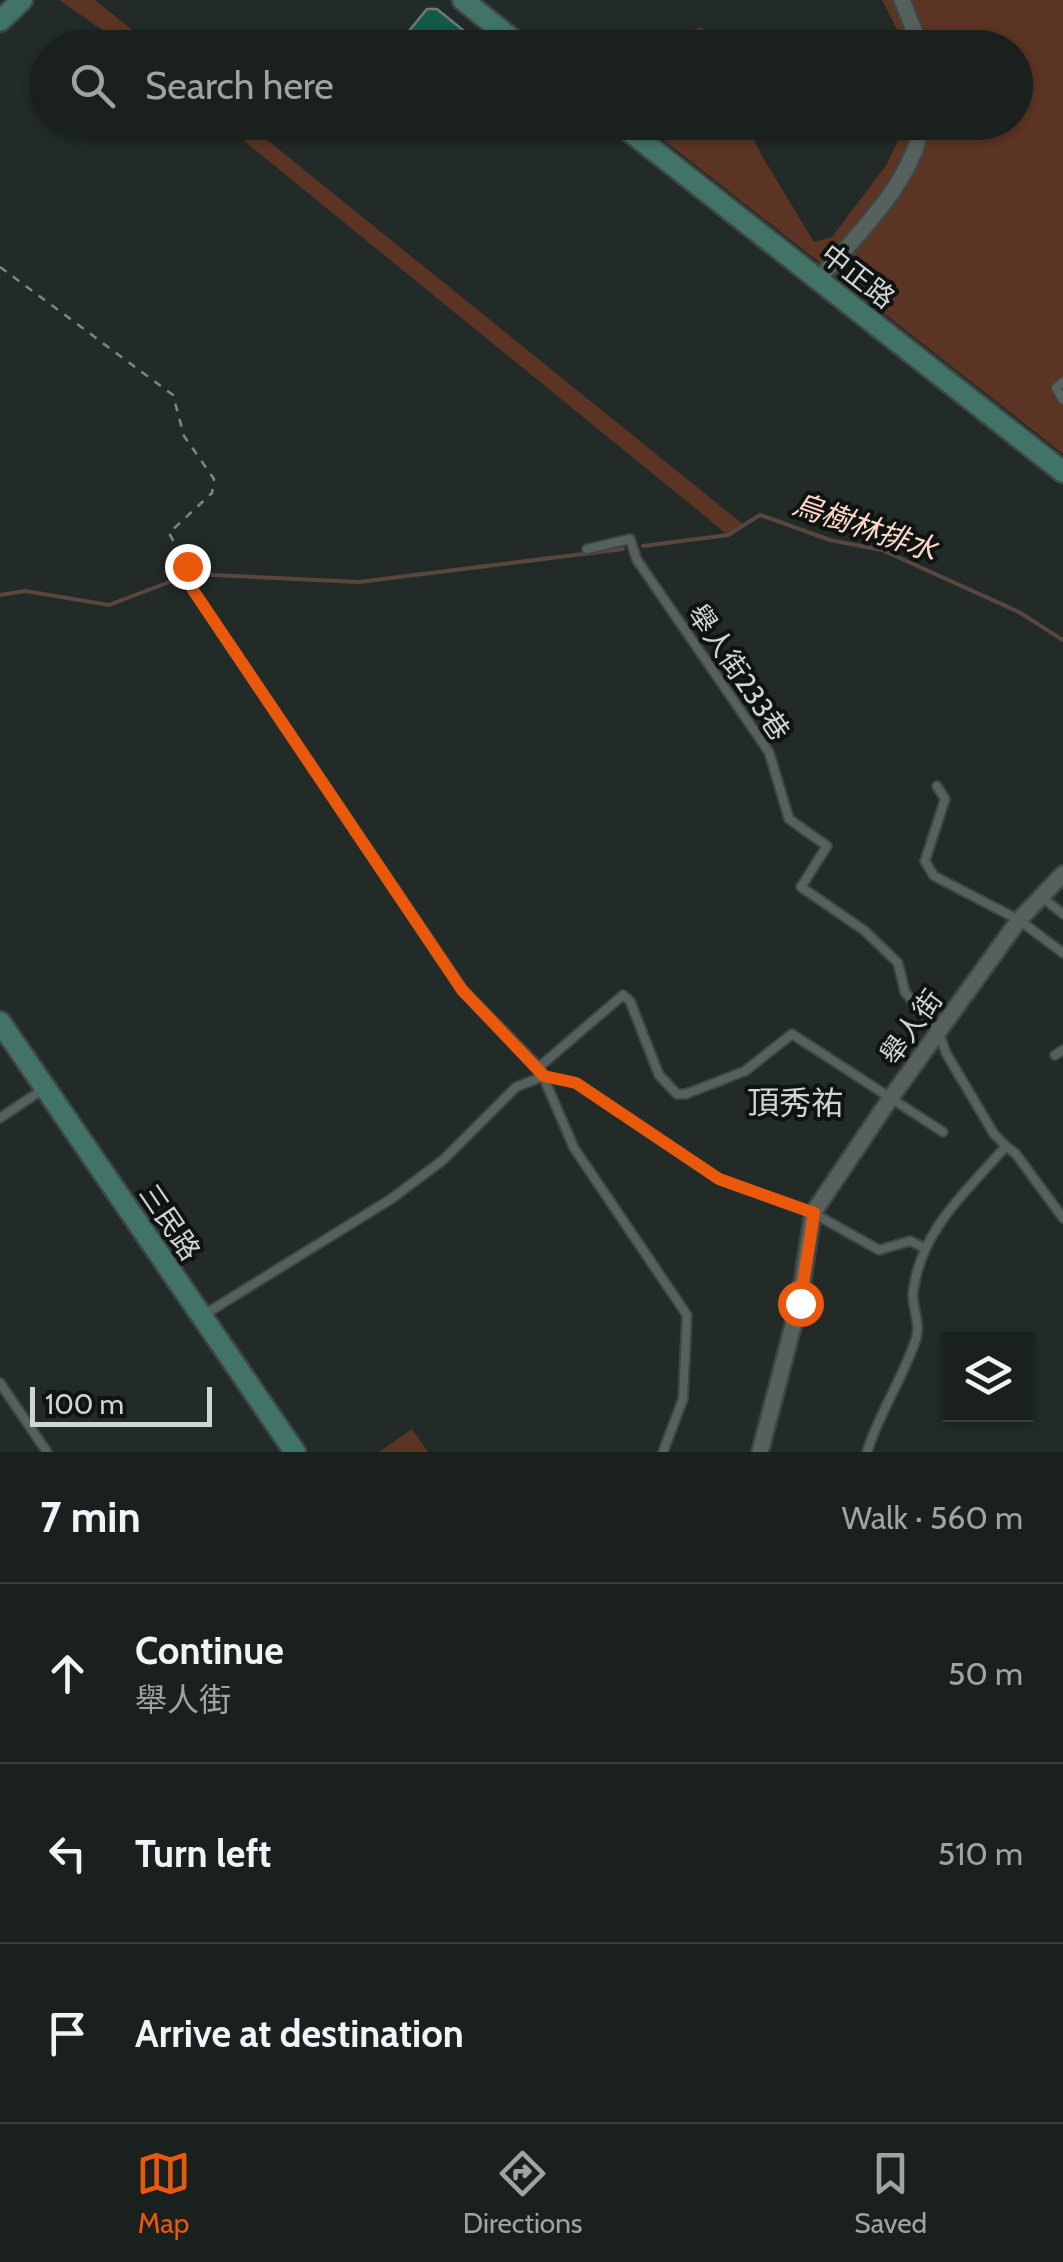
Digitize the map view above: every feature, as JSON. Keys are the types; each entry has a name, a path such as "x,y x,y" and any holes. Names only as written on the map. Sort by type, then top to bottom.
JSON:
{"main road":[{"path":"0,21 22,0"},
{"path":"463,0 500,30"},
{"name":"中正路","path":"641,140 1060,464"},
{"name":"三民路","path":"0,1022 295,1452"}],"street":[{"path":"902,0 914,30"},
{"path":"818,280 888,198 920,140"},
{"name":"舉人街","path":"760,1452 800,1303 814,1213 892,1096 1019,920 1063,874"}],"lane":[{"path":"1063,382 1056,388 1063,400"},
{"name":"舉人街233巷","path":"587,549 630,539 636,560 769,752 789,819 827,846 801,888 865,930 898,963 905,992 939,1033 994,1134 1016,1154 1063,1218"},
{"path":"193,590 462,990 542,1071 574,1148 687,1315 683,1399 664,1452"},
{"path":"937,786 945,799 925,861 934,876 1019,920 1063,953"},
{"path":"1043,898 1063,914"},
{"path":"202,1317 391,1199 443,1160 516,1087 542,1071 623,995 630,1001 659,1075 676,1094 686,1094 745,1071 792,1034 944,1132"},
{"path":"542,1071 576,1083 719,1179 814,1213 879,1250 910,1241 925,1248"},
{"path":"0,1118 45,1088"},
{"path":"867,1452 876,1423 917,1336 913,1296 925,1248 952,1204 1006,1146"},
{"path":"0,1384 47,1452"}],"path":[{"path":"0,267 173,394 184,436 214,479 212,493 169,533 187,566 193,590"}],"shaded area":[{"path":"59,0 95,0 132,30 102,30"},
{"path":"882,0 1063,0 1063,454 664,140 754,140 814,242 832,237 887,164 898,140 1033,140 1033,30 897,30"},
{"path":"243,140 267,140 744,525 728,535"},
{"path":"412,1429 428,1452 379,1452"}],"building":[{"path":"427,9 437,9 463,30 410,30"}],"waterway":[{"name":"烏樹林排水","path":"643,546 728,535 760,515 830,540 882,550 1019,612 1063,640"},
{"name":"烏樹林排水","path":"192,574 359,582 623,549"},
{"name":"烏樹林排水","path":"0,595 25,591 109,605 180,578"}],"district":[{"name":"頂秀祐","path":"795,1102"}],"route":[{"path":"187,566 193,590 462,990 544,1076 576,1083 719,1179 814,1213 800,1303"}]}
